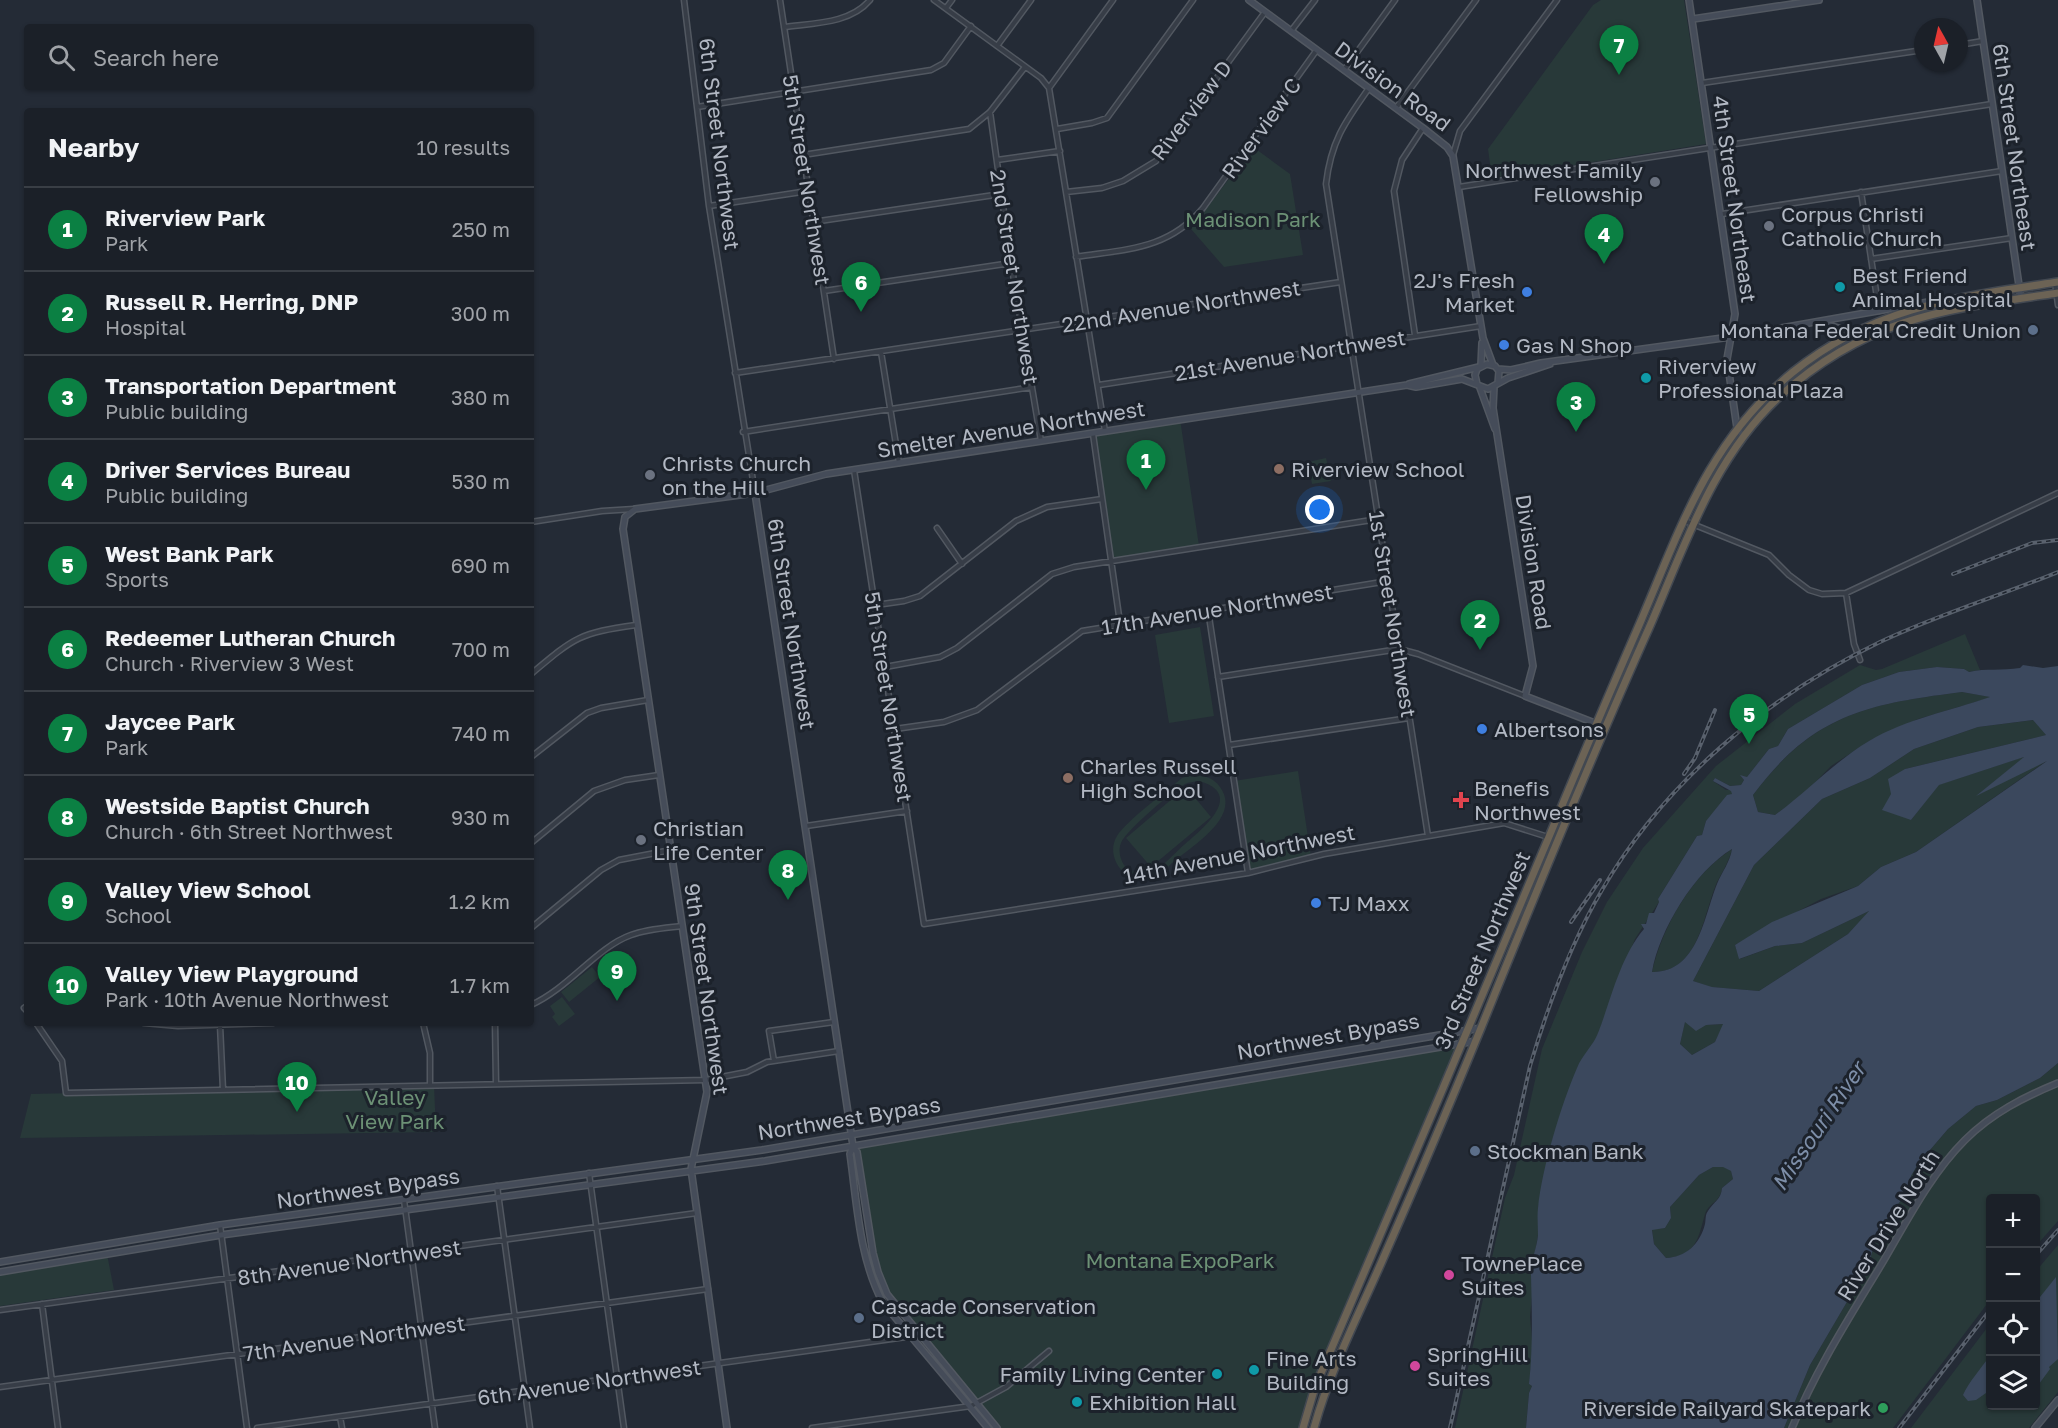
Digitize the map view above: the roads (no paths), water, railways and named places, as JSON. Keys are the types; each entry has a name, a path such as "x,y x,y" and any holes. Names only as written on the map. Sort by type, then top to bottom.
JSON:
{"highway":[{"name":"3rd Street Northwest","path":"1303,1428 1315,1387 1459,1044 1684,521 1709,470 1737,428 1795,370 1851,334 1884,318 1948,298 2056,282"},
{"name":"3rd Street Northwest","path":"1314,1428 1324,1392 1476,1041 1605,727 1714,479 1743,436 1802,378 1842,350 1871,334 1942,312 2057,293"}],"street":[{"name":"6th Street Northwest","path":"684,0 709,206 743,432 755,493 851,1135 857,1152 878,1272 887,1294 979,1403 997,1428"},
{"name":"5th Street Northwest","path":"780,0 834,359"},
{"path":"784,27 845,18 862,10 870,0"},
{"path":"934,0 1041,78 1049,88 1076,256 1089,321 1105,432"},
{"path":"946,8 952,0"},
{"path":"997,46 1031,0"},
{"path":"1049,88 1113,0"},
{"path":"1057,129 1107,118 1193,0"},
{"name":"Division Road","path":"1249,0 1447,147 1453,156 1460,187 1483,338 1495,367"},
{"path":"1291,31 1315,0"},
{"path":"1344,70 1395,0"},
{"path":"1396,108 1476,0"},
{"path":"1453,156 1460,131 1557,0"},
{"name":"4th Street Northeast","path":"1689,0 1735,314 1727,359 1737,428 1743,436"},
{"path":"1693,19 1819,0"},
{"name":"6th Street Northeast","path":"1977,0 2021,299"},
{"name":"Riverview D","path":"1066,192 1102,188 1123,181 1156,161 1265,12"},
{"path":"697,106 931,70 944,63 971,27"},
{"path":"1968,44 1983,41"},
{"name":"Riverview C","path":"1076,256 1158,243 1184,228 1203,208 1316,51"},
{"path":"1702,83 1914,51"},
{"path":"803,155 969,129 990,112 1025,67"},
{"name":"1st Street Northwest","path":"1369,88 1341,128 1329,157 1326,184 1428,836"},
{"path":"1460,187 1992,104"},
{"name":"2nd Street Northwest","path":"990,112 1011,263 1041,442"},
{"path":"1415,335 1394,191 1402,160 1423,128"},
{"path":"997,160 1060,151"},
{"path":"1722,214 2002,171"},
{"path":"709,206 808,191"},
{"path":"1861,192 1879,312"},
{"path":"813,222 1001,194"},
{"path":"1871,258 2012,238"},
{"path":"824,291 1011,263"},
{"name":"22nd Avenue Northwest","path":"735,374 1341,282"},
{"path":"2056,282 2058,305"},
{"path":"1550,364 1488,389 1478,385 1475,375 1480,366 1511,370 1550,364 1730,337 1818,323 1826,319 1879,312 1948,298"},
{"path":"1818,323 1839,327 1851,334 1871,334"},
{"name":"21st Avenue Northwest","path":"1099,385 1481,326"},
{"name":"Division Road","path":"1480,366 1483,338"},
{"path":"881,352 900,464"},
{"name":"Smelter Avenue Northwest","path":"635,509 755,493 826,474 1407,385 1480,366"},
{"path":"1495,367 1500,377 1496,385"},
{"name":"Smelter Avenue Northwest","path":"1407,385 1416,387 1462,379 1478,385"},
{"name":"Division Road","path":"1478,385 1497,432"},
{"name":"Division Road","path":"1496,385 1492,400 1533,666 1526,696"},
{"path":"743,432 1032,387"},
{"path":"1093,434 1120,623"},
{"name":"5th Street Northwest","path":"854,470 924,924"},
{"path":"1684,521 1769,555 1789,575 1809,590 1822,594 1846,593 2058,493"},
{"path":"876,605 920,596 1016,521 1031,512 1047,507 1102,499"},
{"path":"534,522 602,511 635,509"},
{"name":"9th Street Northwest","path":"635,509 625,517 623,529 706,1080 707,1102 691,1169 727,1428"},
{"path":"885,667 940,657 957,648 1052,574 1111,560 1378,519"},
{"path":"937,528 962,564"},
{"name":"17th Avenue Northwest","path":"895,729 962,717 977,710 1082,631 1388,581"},
{"path":"1846,593 1854,644 1860,660"},
{"path":"1208,610 1248,873"},
{"path":"534,672 578,637 594,631 636,625"},
{"path":"1218,677 1399,649 1418,654 1605,727"},
{"path":"534,755 587,713 601,708 648,700"},
{"path":"1229,745 1409,718"},
{"path":"534,840 580,802 607,784 659,775"},
{"path":"806,826 907,811"},
{"name":"14th Avenue Northwest","path":"924,924 1248,873 1324,854 1504,823 1557,841"},
{"path":"534,926 601,870 629,857 671,850"},
{"path":"534,1004 550,997 620,940 647,931 682,926"},
{"path":"774,1061 769,1031 834,1022"},
{"path":"38,1026 62,1060 66,1094 706,1080 734,1076 774,1061 839,1051"},
{"path":"220,1026 223,1090"},
{"path":"424,1026 430,1053 430,1085"},
{"path":"495,1026 496,1084"},
{"name":"Northwest Bypass","path":"0,1262 220,1225 851,1135 1481,1028"},
{"name":"Northwest Bypass","path":"0,1272 221,1235 853,1146 1476,1041"},
{"name":"River Drive North","path":"1792,1428 1832,1348 1915,1208 1951,1156 1975,1131 2000,1112 2058,1083"},
{"name":"6th Street Northwest","path":"853,1146 850,1154 868,1268 883,1303 988,1428"},
{"path":"589,1173 624,1428"},
{"path":"497,1186 530,1428"},
{"path":"404,1199 435,1428"},
{"name":"8th Avenue Northwest","path":"0,1310 698,1213"},
{"path":"220,1225 247,1428"},
{"name":"7th Avenue Northwest","path":"0,1387 708,1289"},
{"path":"42,1304 58,1428"},
{"name":"6th Avenue Northwest","path":"258,1428 912,1338 920,1335"},
{"path":"812,1428 971,1406 1006,1387 1049,1351"},
{"path":"2035,1428 2058,1400"},
{"path":"340,1417 342,1428"}],"water":[{"name":"Missouri River","path":"2023,665 2043,668 2058,666 2058,1063 2040,1078 1997,1100 1976,1106 1948,1129 1918,1164 1911,1176 1909,1190 1879,1229 1868,1266 1810,1365 1784,1428 1526,1428 1529,1393 1532,1386 1529,1384 1532,1343 1531,1271 1538,1235 1540,1192 1553,1137 1577,1068 1596,1038 1622,966 1644,929 1641,924 1646,924 1649,913 1654,913 1658,899 1697,836 1702,835 1706,821 1727,795 1732,794 1731,791 1713,781 1715,778 1730,786 1741,785 1744,780 1740,775 1747,777 1769,749 1778,746 1788,729 1862,685 1899,672 1937,667 1964,669 1969,672 2020,668","holes":["1962,692 1990,697 1913,721 1883,733 1844,758 1775,815 1758,812 1753,795 1775,768 1798,746 1821,730 1870,709","2033,720 2046,735 1905,769 1888,779 1891,794 1882,810 1911,820 1939,785 2024,757 1976,796 2047,761 1916,852 1881,867 1858,886 1772,922 1735,945 1739,959 1775,946 1802,943 1869,911 1848,934 1759,991 1712,987 1693,981 1754,865 1822,799 1870,778 1914,749 1978,727","1732,849 1697,940 1680,963 1667,970 1652,972 1662,938 1671,920 1692,887 1718,859","1685,1022 1696,1031 1706,1025 1723,1024 1715,1042 1692,1055 1680,1044","1713,1167 1723,1167 1731,1171 1733,1179 1722,1188 1719,1198 1707,1213 1700,1238 1686,1252 1666,1258 1654,1244 1652,1230 1665,1228 1671,1218 1670,1207 1699,1175"]},
{"path":"2056,1277 2058,1359 2049,1367 2050,1369 2040,1383 2040,1302 2040,1297"},
{"path":"1986,1361 1986,1393 1976,1400 1968,1401 1963,1395"}],"railway":[{"path":"1953,574 2032,543 2058,540"},
{"path":"1450,1428 1530,1066 1552,998 1570,954 1590,911 1627,850 1688,778 1759,715 1798,688 1838,664 1902,632 2058,572"},
{"path":"1684,774 1695,758 1715,710"},
{"path":"1571,922 1600,880"},
{"path":"2040,1250 2058,1230"},
{"path":"1899,1428 1986,1315"}],"place":[{"name":"Jaycee Park","path":"1619,75"},
{"name":"Northwest Family Fellowship","path":"1655,182"},
{"name":"Corpus Christi Catholic Church","path":"1769,226"},
{"name":"Driver Services Bureau","path":"1604,264"},
{"name":"Best Friend Animal Hospital","path":"1840,287"},
{"name":"2J's Fresh Market","path":"1527,292"},
{"name":"Redeemer Lutheran Church","path":"861,312"},
{"name":"Montana Federal Credit Union","path":"2033,330"},
{"name":"Gas N Shop","path":"1504,345"},
{"name":"Riverview Professional Plaza","path":"1646,378"},
{"name":"Transportation Department","path":"1576,432"},
{"name":"Riverview School","path":"1279,469"},
{"name":"Christs Church on the Hill","path":"650,475"},
{"name":"Riverview Park","path":"1146,490"},
{"name":"Russell R. Herring, DNP","path":"1480,650"},
{"name":"Albertsons","path":"1482,729"},
{"name":"West Bank Park","path":"1749,744"},
{"name":"Charles Russell High School","path":"1068,778"},
{"name":"Benefis Northwest","path":"1461,800"},
{"name":"Christian Life Center","path":"641,840"},
{"name":"Westside Baptist Church","path":"788,900"},
{"name":"TJ Maxx","path":"1316,903"},
{"name":"Valley View School","path":"617,1001"},
{"name":"Valley View Playground","path":"297,1112"},
{"name":"Stockman Bank","path":"1475,1151"},
{"name":"TownePlace Suites","path":"1449,1275"},
{"name":"Cascade Conservation District","path":"859,1318"},
{"name":"SpringHill Suites","path":"1415,1366"},
{"name":"Fine Arts Building","path":"1254,1370"},
{"name":"Family Living Center","path":"1217,1374"},
{"name":"Exhibition Hall","path":"1077,1402"},
{"name":"Riverside Railyard Skatepark","path":"1883,1408"}],"park label":[{"name":"Madison Park","path":"1253,219"},
{"name":"Valley View Park","path":"395,1109"},
{"name":"Montana ExpoPark","path":"1180,1260"}]}
